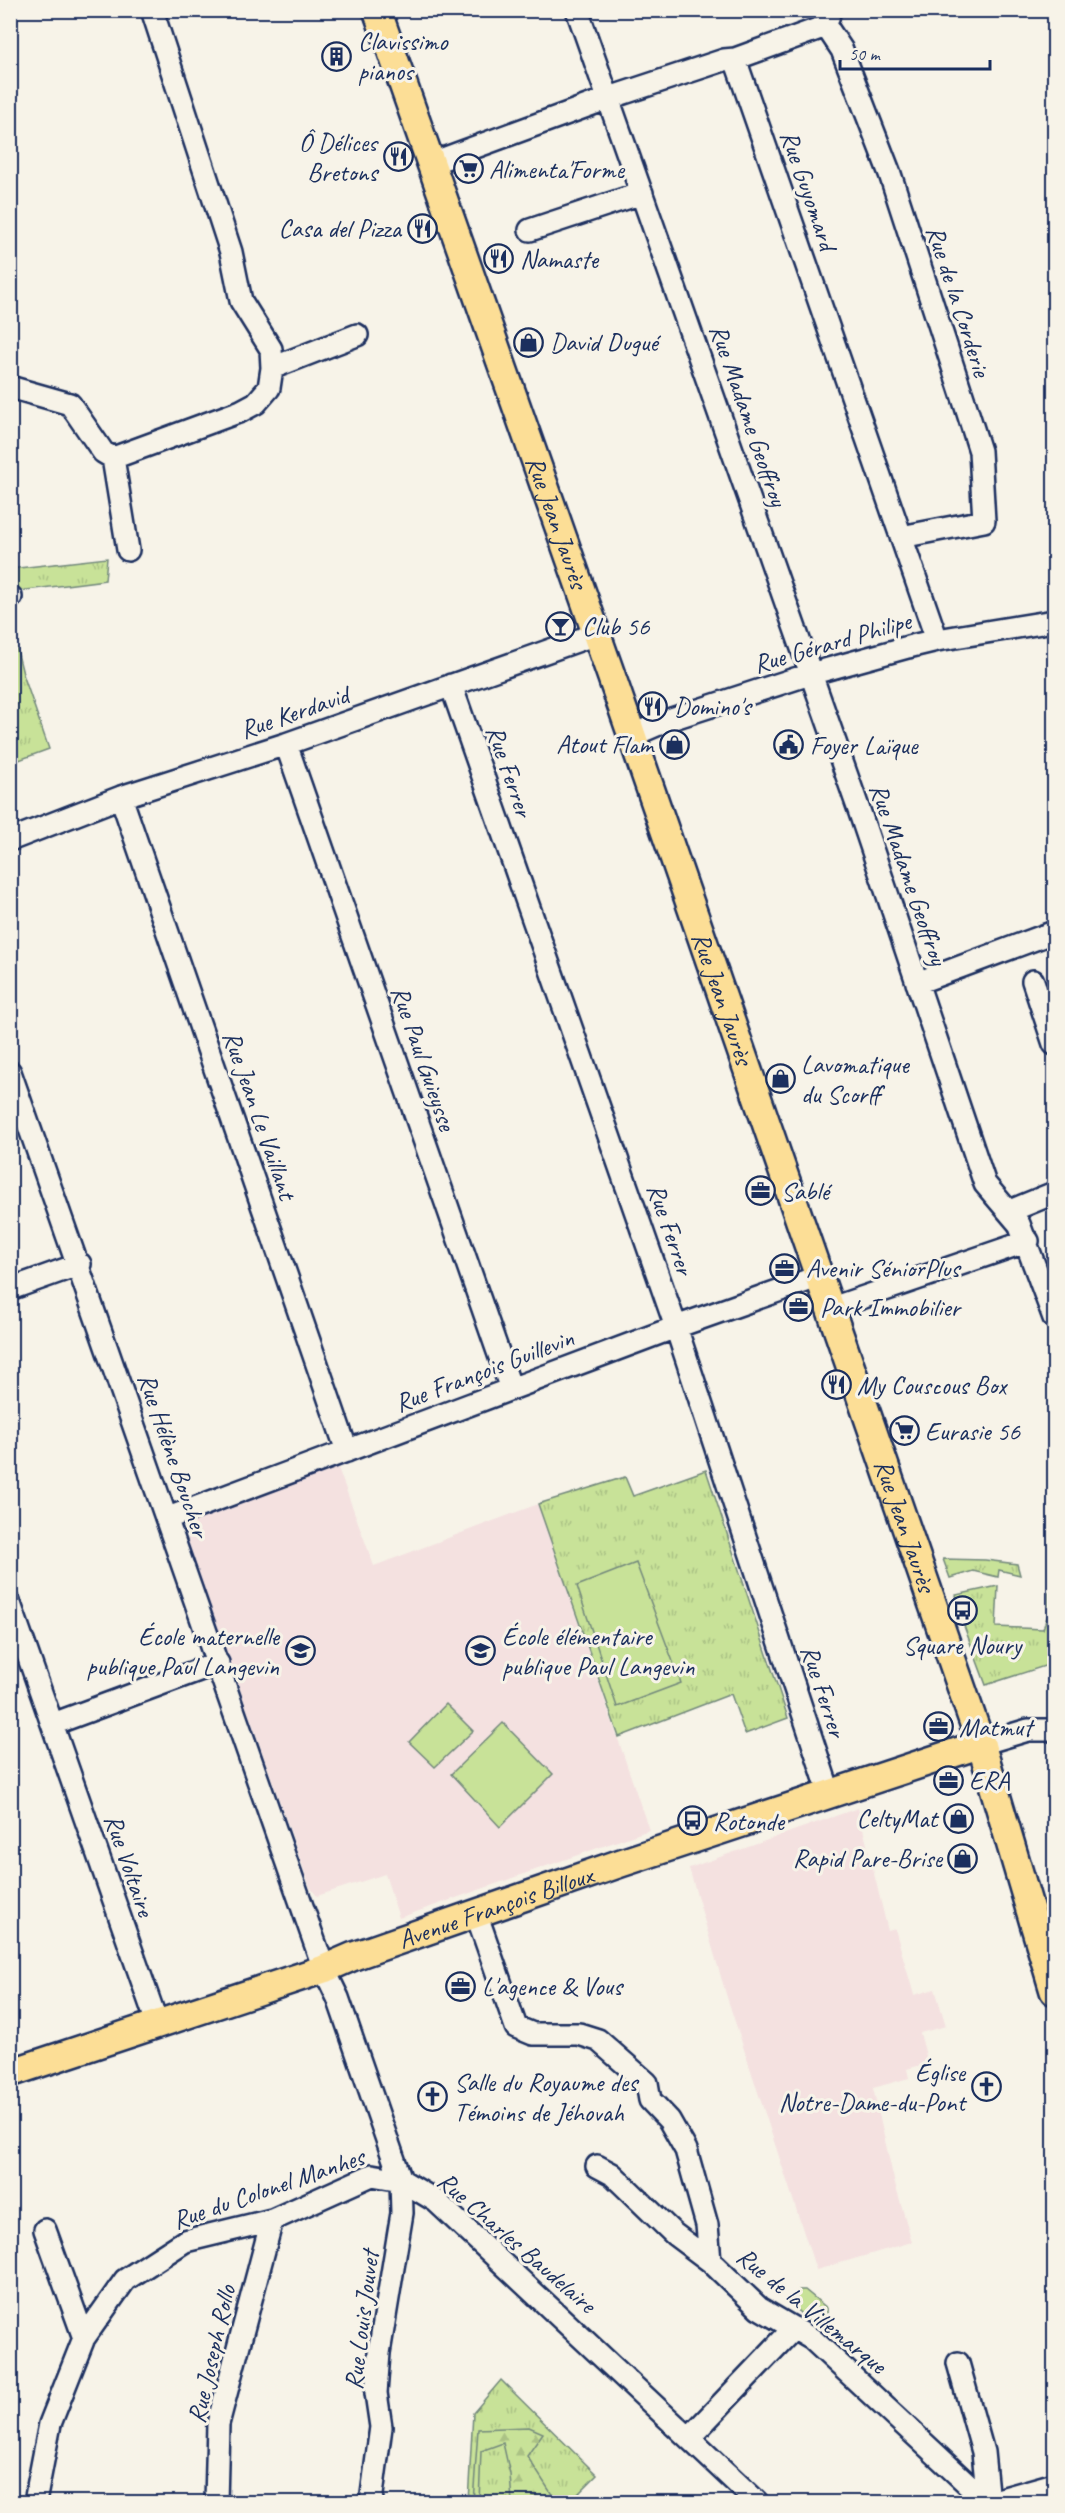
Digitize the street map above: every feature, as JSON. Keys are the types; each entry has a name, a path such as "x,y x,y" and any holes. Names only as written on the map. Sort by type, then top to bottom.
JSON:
{"main road":[{"name":"Rue Jean Jaurès","path":"377,10 981,1744 1054,1991"},
{"name":"Avenue François Billoux","path":"10,2073 324,1969 354,1956 476,1913 981,1744"}],"street":[{"path":"112,458 241,411 256,403 269,388 272,368 271,349 241,301 231,252 152,10"},
{"name":"Rue Madame Geoffroy","path":"577,10 810,674 985,1184 1010,1211 1028,1241 1054,1318"},
{"path":"432,163 609,98 724,60 735,59 828,18"},
{"name":"Rue de la Corderie","path":"828,18 890,174 980,451 984,521 901,537"},
{"name":"Rue Guyomard","path":"735,59 937,640"},
{"path":"530,230 642,193"},
{"path":"272,368 357,336"},
{"path":"10,387 70,404 103,452 112,458 128,550"},
{"name":"Rue Gérard Philipe","path":"631,736 668,720 810,674 937,640 1054,621"},
{"name":"Rue Kerdavid","path":"10,840 122,797 286,744 596,634"},
{"name":"Rue Ferrer","path":"451,685 676,1327 830,1795"},
{"name":"Rue Paul Guieysse","path":"286,744 511,1389"},
{"name":"Rue Jean Le Vaillant","path":"122,797 347,1451"},
{"path":"917,983 1054,932"},
{"path":"1033,981 1054,1044"},
{"name":"Rue Hélène Boucher","path":"10,1072 80,1264 324,1969"},
{"path":"1010,1211 1054,1193"},
{"path":"829,1309 1028,1241"},
{"path":"10,1289 80,1264"},
{"name":"Rue François Guillevin","path":"168,1518 676,1327 819,1276"},
{"name":"Rue Voltaire","path":"10,1604 157,2023"},
{"path":"53,1724 218,1663"},
{"path":"981,1744 1028,1730 1054,1730"},
{"path":"476,1913 516,2027 533,2034 579,2034 598,2040 647,2084 650,2100 669,2120 687,2150 707,2225 710,2261"},
{"name":"Rue Charles Baudelaire","path":"324,1969 338,1998 401,2180 436,2201 757,2502"},
{"name":"Rue de la Villemarque","path":"597,2166 612,2174 674,2234 710,2261 759,2308 812,2339 988,2502"},
{"name":"Rue du Colonel Manhes","path":"35,2502 50,2424 84,2338 125,2280 184,2241 272,2220 372,2175 401,2180"},
{"name":"Rue Louis Jouvet","path":"370,2502 381,2427 376,2393 379,2353 402,2213 401,2180"},
{"name":"Rue Joseph Rollo","path":"216,2502 219,2424 272,2220"},
{"path":"45,2230 84,2338"},
{"path":"690,2437 794,2328"},
{"path":"958,2362 983,2452 988,2502 1054,2484"}],"shaded area":[{"path":"337,1465 374,1566 538,1504 649,1830 399,1918 385,1874 317,1896 310,1887 188,1543 187,1527 196,1515"},
{"path":"858,1808 888,1931 895,1929 914,1995 935,1989 946,2026 920,2033 928,2063 907,2069 909,2078 873,2088 894,2180 912,2242 816,2270 726,1994 689,1868"}],"green space":[{"path":"107,558 105,580 11,592 10,569"},
{"path":"11,626 23,674 49,749 11,763"},
{"path":"706,1470 788,1718 745,1734 731,1694 619,1737 538,1504 625,1477 633,1496"},
{"path":"943,1559 985,1560 1017,1564 1020,1575 999,1570 998,1577 973,1571 950,1578"},
{"path":"636,1563 681,1683 617,1707 577,1586"},
{"path":"998,1586 996,1627 1043,1629 1049,1611 1049,1593 1053,1593 1054,1663 986,1685 964,1626 973,1621 966,1604 958,1603 956,1595"},
{"path":"446,1704 473,1731 435,1767 409,1742"},
{"path":"503,1723 553,1774 500,1827 451,1774"},
{"path":"799,2290 805,2290 827,2308 827,2313 818,2324 814,2325 791,2305 789,2300"},
{"path":"501,2380 597,2475 570,2502 468,2502 473,2413"},
{"path":"529,2427 543,2433 527,2456 553,2496 553,2502 512,2502 510,2474 503,2443 481,2451 479,2502 473,2502 478,2429"}],"place":[{"name":"Clavissimo pianos","path":"337,56"},
{"name":"Ô Délices Bretons","path":"398,157"},
{"name":"Alimenta'Forme","path":"468,169"},
{"name":"Casa del Pizza","path":"422,228"},
{"name":"Namaste","path":"499,259"},
{"name":"David Dugué","path":"529,342"},
{"name":"Club 56","path":"561,626"},
{"name":"Domino's","path":"653,706"},
{"name":"Atout Flam","path":"674,744"},
{"name":"Foyer Laïque","path":"789,745"},
{"name":"Lavomatique du Scorff","path":"780,1079"},
{"name":"Sablé","path":"760,1191"},
{"name":"Avenir SéniorPlus","path":"785,1268"},
{"name":"Park Immobilier","path":"799,1307"},
{"name":"My Couscous Box","path":"836,1385"},
{"name":"Eurasie 56","path":"904,1431"},
{"name":"Square Noury","path":"962,1611"},
{"name":"École maternelle publique Paul Langevin","path":"300,1651"},
{"name":"École élémentaire publique Paul Langevin","path":"481,1651"},
{"name":"Matmut","path":"938,1727"},
{"name":"ERA","path":"948,1780"},
{"name":"CeltyMat","path":"958,1818"},
{"name":"Rotonde","path":"692,1821"},
{"name":"Rapid Pare-Brise","path":"963,1858"},
{"name":"L'agence & Vous","path":"461,1986"},
{"name":"Église Notre-Dame-du-Pont","path":"986,2087"},
{"name":"Salle du Royaume des Témoins de Jéhovah","path":"433,2097"}]}
